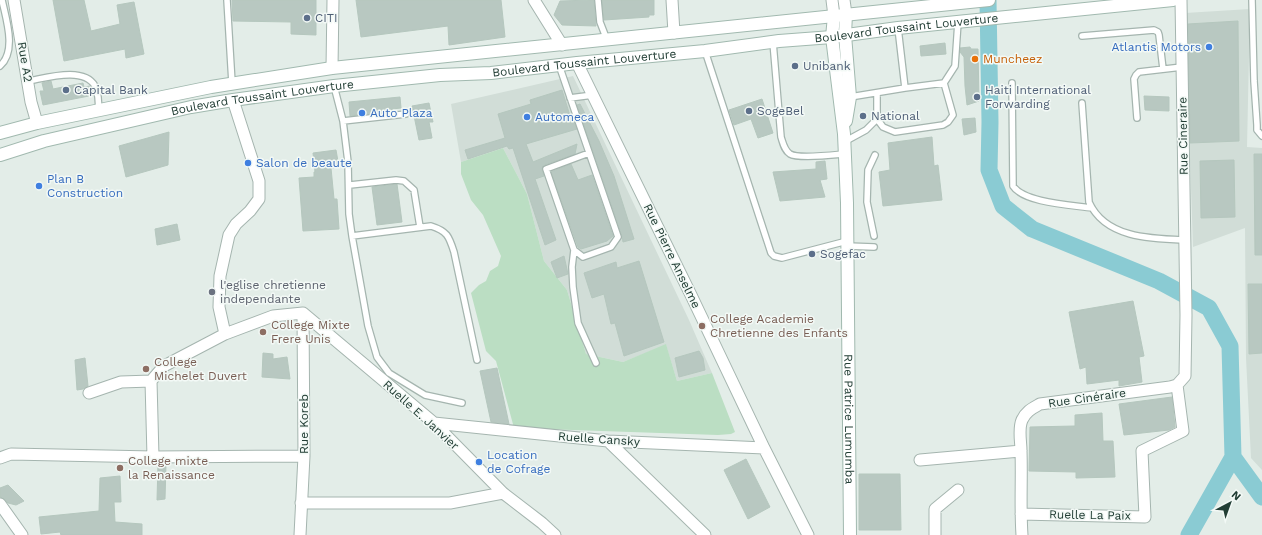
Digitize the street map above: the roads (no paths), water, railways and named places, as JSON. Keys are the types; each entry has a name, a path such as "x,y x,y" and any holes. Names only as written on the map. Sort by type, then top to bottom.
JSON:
{"main road":[{"name":"Boulevard Toussaint Louverture","path":"0,133 37,123 232,83 332,68 989,0"},
{"name":"Boulevard Toussaint Louverture","path":"0,155 44,140 191,107 334,86 440,75 491,73 705,51 773,42 832,37 898,28 1174,0"},
{"name":"Rue Patrice Lumumba","path":"840,15 845,35 850,97 844,144"},
{"name":"Rue Patrice Lumumba","path":"840,15 832,37 844,144 847,243 850,535"},
{"path":"332,68 334,86"}],"street":[{"name":"Rue A2","path":"14,0 31,102 37,123"},
{"path":"332,68 333,0"},
{"path":"534,0 562,45"},
{"path":"672,0 674,33"},
{"path":"832,0 840,15"},
{"path":"840,15 844,0"},
{"name":"Rue Cineraire","path":"1176,385 1185,376 1186,315 1181,0"},
{"name":"Rue Pierre Anselme","path":"577,63 764,448 808,535"},
{"path":"225,334 219,307 220,276 230,235 236,224 259,200 259,181 233,100"},
{"path":"89,393 121,382 151,380 164,366 225,334 273,316 303,313"},
{"name":"Ruelle E. Janvier","path":"303,313 434,423 503,493 542,523 554,535"},
{"name":"Rue Koreb","path":"300,535 304,456 303,313"},
{"path":"151,380 153,457"},
{"name":"Rue Cinéraire","path":"1022,535 1022,450 1020,427 1022,420 1029,410 1040,404 1176,385"},
{"name":"Ruelle La Paix","path":"1021,514 1145,517 1142,451 1183,431 1176,385"},
{"name":"Ruelle Cansky","path":"434,423 608,441 764,448"},
{"path":"608,441 705,535"},
{"path":"920,460 1022,450"},
{"path":"0,458 11,454 153,457 304,456"},
{"path":"935,535 935,509 958,490"},
{"path":"301,503 450,503 503,493"},
{"path":"0,504 22,535"}],"lane":[{"path":"0,66 4,62 10,44 2,0"},
{"path":"227,0 232,83"},
{"path":"598,0 600,22 608,40"},
{"path":"1252,0 1254,88 1258,130 1262,136"},
{"path":"877,93 877,119 883,127 895,132 943,125 948,122 953,115 944,83 955,66 958,22"},
{"path":"898,28 905,88"},
{"path":"1082,36 1154,30 1158,32 1159,35 1163,69"},
{"path":"773,42 781,137 788,153 796,157 844,144 866,130 877,119"},
{"path":"705,51 771,253 774,256 782,258 847,243 874,247"},
{"path":"559,65 618,237 611,247 583,257 574,250"},
{"path":"1137,118 1134,78 1136,75 1139,72 1182,67"},
{"path":"28,81 68,75 84,76 91,80 96,87 99,110"},
{"path":"850,97 944,83"},
{"path":"1012,83 1013,186 1018,192 1029,197 1056,203 1092,208"},
{"path":"334,86 343,121 350,185 352,236 368,326 377,357 389,373 425,395 462,403"},
{"path":"1254,88 1262,88"},
{"path":"570,98 593,95"},
{"path":"1082,103 1089,202 1092,208 1102,220 1112,228 1134,236 1184,240"},
{"path":"343,121 406,114"},
{"path":"589,153 546,169 574,250 572,267 573,287 578,324 596,363"},
{"path":"874,236 868,202 868,170 876,155"},
{"path":"350,185 396,180 404,181 414,190 420,227"},
{"path":"352,236 431,226 442,230 449,238 454,252 477,360"}],"waterway":[{"path":"988,0 990,122 989,170 1003,206 1032,229 1159,281 1209,308 1230,346 1233,457 1262,497"},
{"path":"1189,535 1233,457"}],"place":[{"name":"CITI","path":"307,18"},
{"name":"Atlantis Motors","path":"1209,47"},
{"name":"Muncheez","path":"975,59"},
{"name":"Unibank","path":"795,66"},
{"name":"Capital Bank","path":"66,90"},
{"name":"Haiti International Forwarding","path":"977,97"},
{"name":"SogeBel","path":"749,111"},
{"name":"Auto Plaza","path":"362,113"},
{"name":"National","path":"863,116"},
{"name":"Automeca","path":"527,117"},
{"name":"Salon de beaute","path":"248,163"},
{"name":"Plan B Construction","path":"39,186"},
{"name":"Sogefac","path":"812,254"},
{"name":"l'eglise chretienne independante","path":"212,292"},
{"name":"College Academie Chretienne des Enfants","path":"702,326"},
{"name":"College Mixte Frere Unis","path":"263,332"},
{"name":"College Michelet Duvert","path":"146,369"},
{"name":"Location de Cofrage","path":"479,462"},
{"name":"College mixte la Renaissance","path":"120,468"}]}
